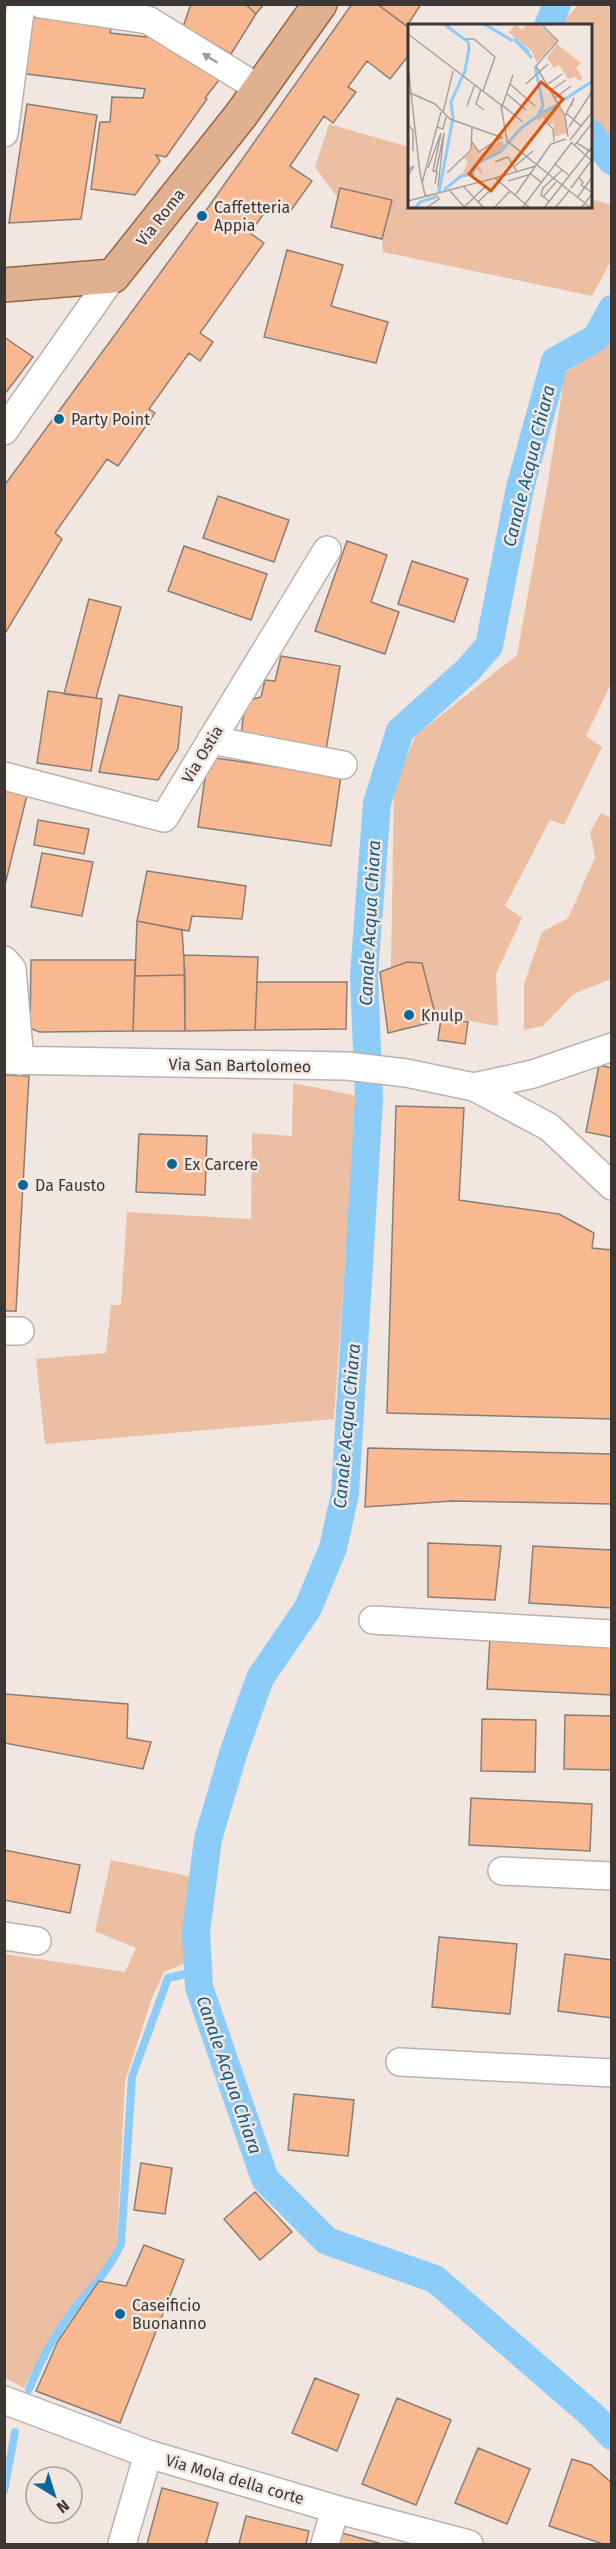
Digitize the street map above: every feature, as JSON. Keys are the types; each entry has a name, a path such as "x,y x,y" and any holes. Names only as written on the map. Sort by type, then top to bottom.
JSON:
{"main road":[{"name":"Via Roma","path":"113,276 260,88 320,4"},
{"path":"4,285 113,276"}],"street":[{"path":"4,133 21,4"},
{"path":"41,4 150,12 260,88"},
{"name":"Via Roma","path":"4,431 113,276"},
{"name":"Via Ostia","path":"4,776 164,818 327,550"},
{"path":"211,740 343,765"},
{"path":"4,960 12,969 12,1061"},
{"path":"474,1087 533,1074 612,1047"},
{"name":"Via San Bartolomeo","path":"12,1061 347,1066 406,1073 474,1087"},
{"path":"474,1087 549,1127 612,1186"},
{"path":"373,1620 612,1634"},
{"path":"502,1871 612,1876"},
{"path":"4,1936 37,1941"},
{"path":"400,2062 612,2073"},
{"name":"Via Mola della corte","path":"4,2400 148,2454 335,2509 469,2544"},
{"path":"122,2544 148,2454"},
{"path":"325,2544 335,2509"}],"shaded area":[{"path":"579,4 611,5 611,152 592,125 592,24 561,24"},
{"path":"329,124 408,147 408,208 592,208 592,199 611,205 611,261 592,296 383,252 382,239 392,201 338,198 315,167"},
{"path":"611,327 611,684 586,736 602,747 564,825 550,820 505,906 522,918 496,974 498,1026 442,1016 437,1021 422,963 407,962 391,967 394,785 416,735 517,655 565,373 600,349"},
{"path":"601,813 611,818 611,979 574,994 543,1026 524,1030 524,984 542,932 568,918 595,858 590,832"},
{"path":"293,1083 357,1096 334,1419 45,1444 36,1359 106,1353 111,1305 121,1305 127,1212 251,1219 252,1133 292,1136"},
{"path":"111,1860 193,1877 188,1962 164,1972 152,1998 125,2081 117,2243 102,2269 52,2337 24,2388 4,2377 5,1954 125,1972 136,1948 95,1931"}],"building":[{"path":"191,4 245,4 256,14 231,54 183,27"},
{"path":"245,4 264,4 256,14"},
{"path":"352,4 377,4 408,27 408,56 390,79 367,61 348,87 356,92 333,123 324,116 290,166 312,181 289,213 272,202 250,233 264,243 200,333 213,342 200,361 189,353 149,409 155,413 118,466 107,459 55,533 62,539 4,635 4,486 202,216"},
{"path":"377,4 421,4 407,26"},
{"path":"30,17 112,25 110,33 166,39 223,75 166,157 156,155 160,161 135,195 91,189 100,122 110,122 112,97 143,98 145,89 19,73"},
{"path":"27,104 97,115 81,219 9,223"},
{"path":"340,188 392,200 382,239 331,227"},
{"path":"287,250 343,265 331,306 388,322 376,363 264,337"},
{"path":"4,337 33,357 4,395"},
{"path":"218,496 289,520 274,562 203,538"},
{"path":"347,541 387,555 371,602 399,612 385,654 315,631"},
{"path":"184,546 267,574 251,620 168,591"},
{"path":"412,561 468,579 454,622 398,604"},
{"path":"89,599 121,607 96,698 64,694"},
{"path":"281,656 340,666 326,750 241,737 245,701 261,697 265,680 275,681"},
{"path":"48,691 102,699 91,771 37,763"},
{"path":"119,695 182,707 178,749 158,780 99,772"},
{"path":"208,757 341,776 331,846 198,827"},
{"path":"4,791 27,795 4,889"},
{"path":"38,820 89,829 84,854 34,845"},
{"path":"42,853 93,862 82,916 31,907"},
{"path":"147,871 246,886 242,919 192,916 189,931 137,921"},
{"path":"137,921 182,930 185,975 135,976"},
{"path":"184,955 258,957 255,1030 185,1031"},
{"path":"31,960 135,960 133,1031 39,1032 30,1028"},
{"path":"407,962 422,963 437,1021 388,1033 380,972"},
{"path":"185,975 185,1031 133,1031 135,976"},
{"path":"257,982 347,982 346,1029 255,1030"},
{"path":"441,1019 468,1022 465,1044 438,1040"},
{"path":"599,1065 612,1068 612,1137 586,1132"},
{"path":"4,1075 29,1076 16,1311 4,1311"},
{"path":"396,1106 464,1108 459,1200 559,1214 594,1233 592,1248 612,1250 612,1419 387,1413"},
{"name":"Ex Carcere","path":"139,1134 207,1136 205,1195 136,1192"},
{"path":"368,1448 612,1454 612,1504 452,1501 365,1507"},
{"path":"428,1543 501,1546 495,1600 428,1597"},
{"path":"533,1546 612,1550 612,1608 529,1603"},
{"path":"490,1636 612,1642 612,1695 487,1689"},
{"path":"4,1694 128,1704 127,1738 151,1742 143,1769 4,1743"},
{"path":"565,1715 612,1716 612,1770 564,1769"},
{"path":"482,1719 536,1720 535,1772 481,1771"},
{"path":"471,1798 592,1804 590,1851 469,1845"},
{"path":"4,1850 80,1865 70,1913 4,1900"},
{"path":"439,1937 517,1944 510,2014 432,2007"},
{"path":"565,1954 612,1960 612,2018 558,2011"},
{"path":"294,2094 354,2100 348,2156 288,2150"},
{"path":"141,2163 172,2168 165,2214 134,2210"},
{"path":"255,2192 292,2232 260,2260 224,2219"},
{"name":"Caseificio Buonanno","path":"144,2245 184,2260 120,2423 36,2391 58,2341 99,2281 126,2286"},
{"path":"315,2378 359,2395 337,2451 292,2433"},
{"path":"397,2398 451,2420 416,2505 362,2484"},
{"path":"478,2448 530,2469 507,2524 455,2503"},
{"path":"572,2459 591,2465 612,2483 612,2544 603,2544 549,2526"},
{"path":"162,2488 218,2503 206,2544 147,2544"},
{"path":"246,2516 309,2531 306,2544 239,2544"},
{"path":"342,2533 382,2544 339,2544"}],"waterway":[{"name":"Canale Acqua Chiara","path":"549,24 557,4"},
{"name":"Canale Acqua Chiara","path":"592,136 612,161"},
{"name":"Canale Acqua Chiara","path":"612,309 596,338 555,361 520,488 489,646 468,670 400,731 377,803 364,975 369,1100 345,1494 333,1548 308,1608 260,1678 234,1751 208,1839 196,1932 199,1987 265,2179 327,2241 435,2279 593,2416 612,2436"},
{"path":"29,2389 55,2337 106,2270 121,2244 132,2077 168,1978 199,1971"},
{"path":"4,2491 15,2432"}],"place":[{"name":"Caffetteria Appia","path":"202,216"},
{"name":"Party Point","path":"59,419"},
{"name":"Knulp","path":"409,1015"},
{"name":"Ex Carcere","path":"172,1164"},
{"name":"Da Fausto","path":"23,1185"},
{"name":"Caseificio Buonanno","path":"120,2314"}]}
